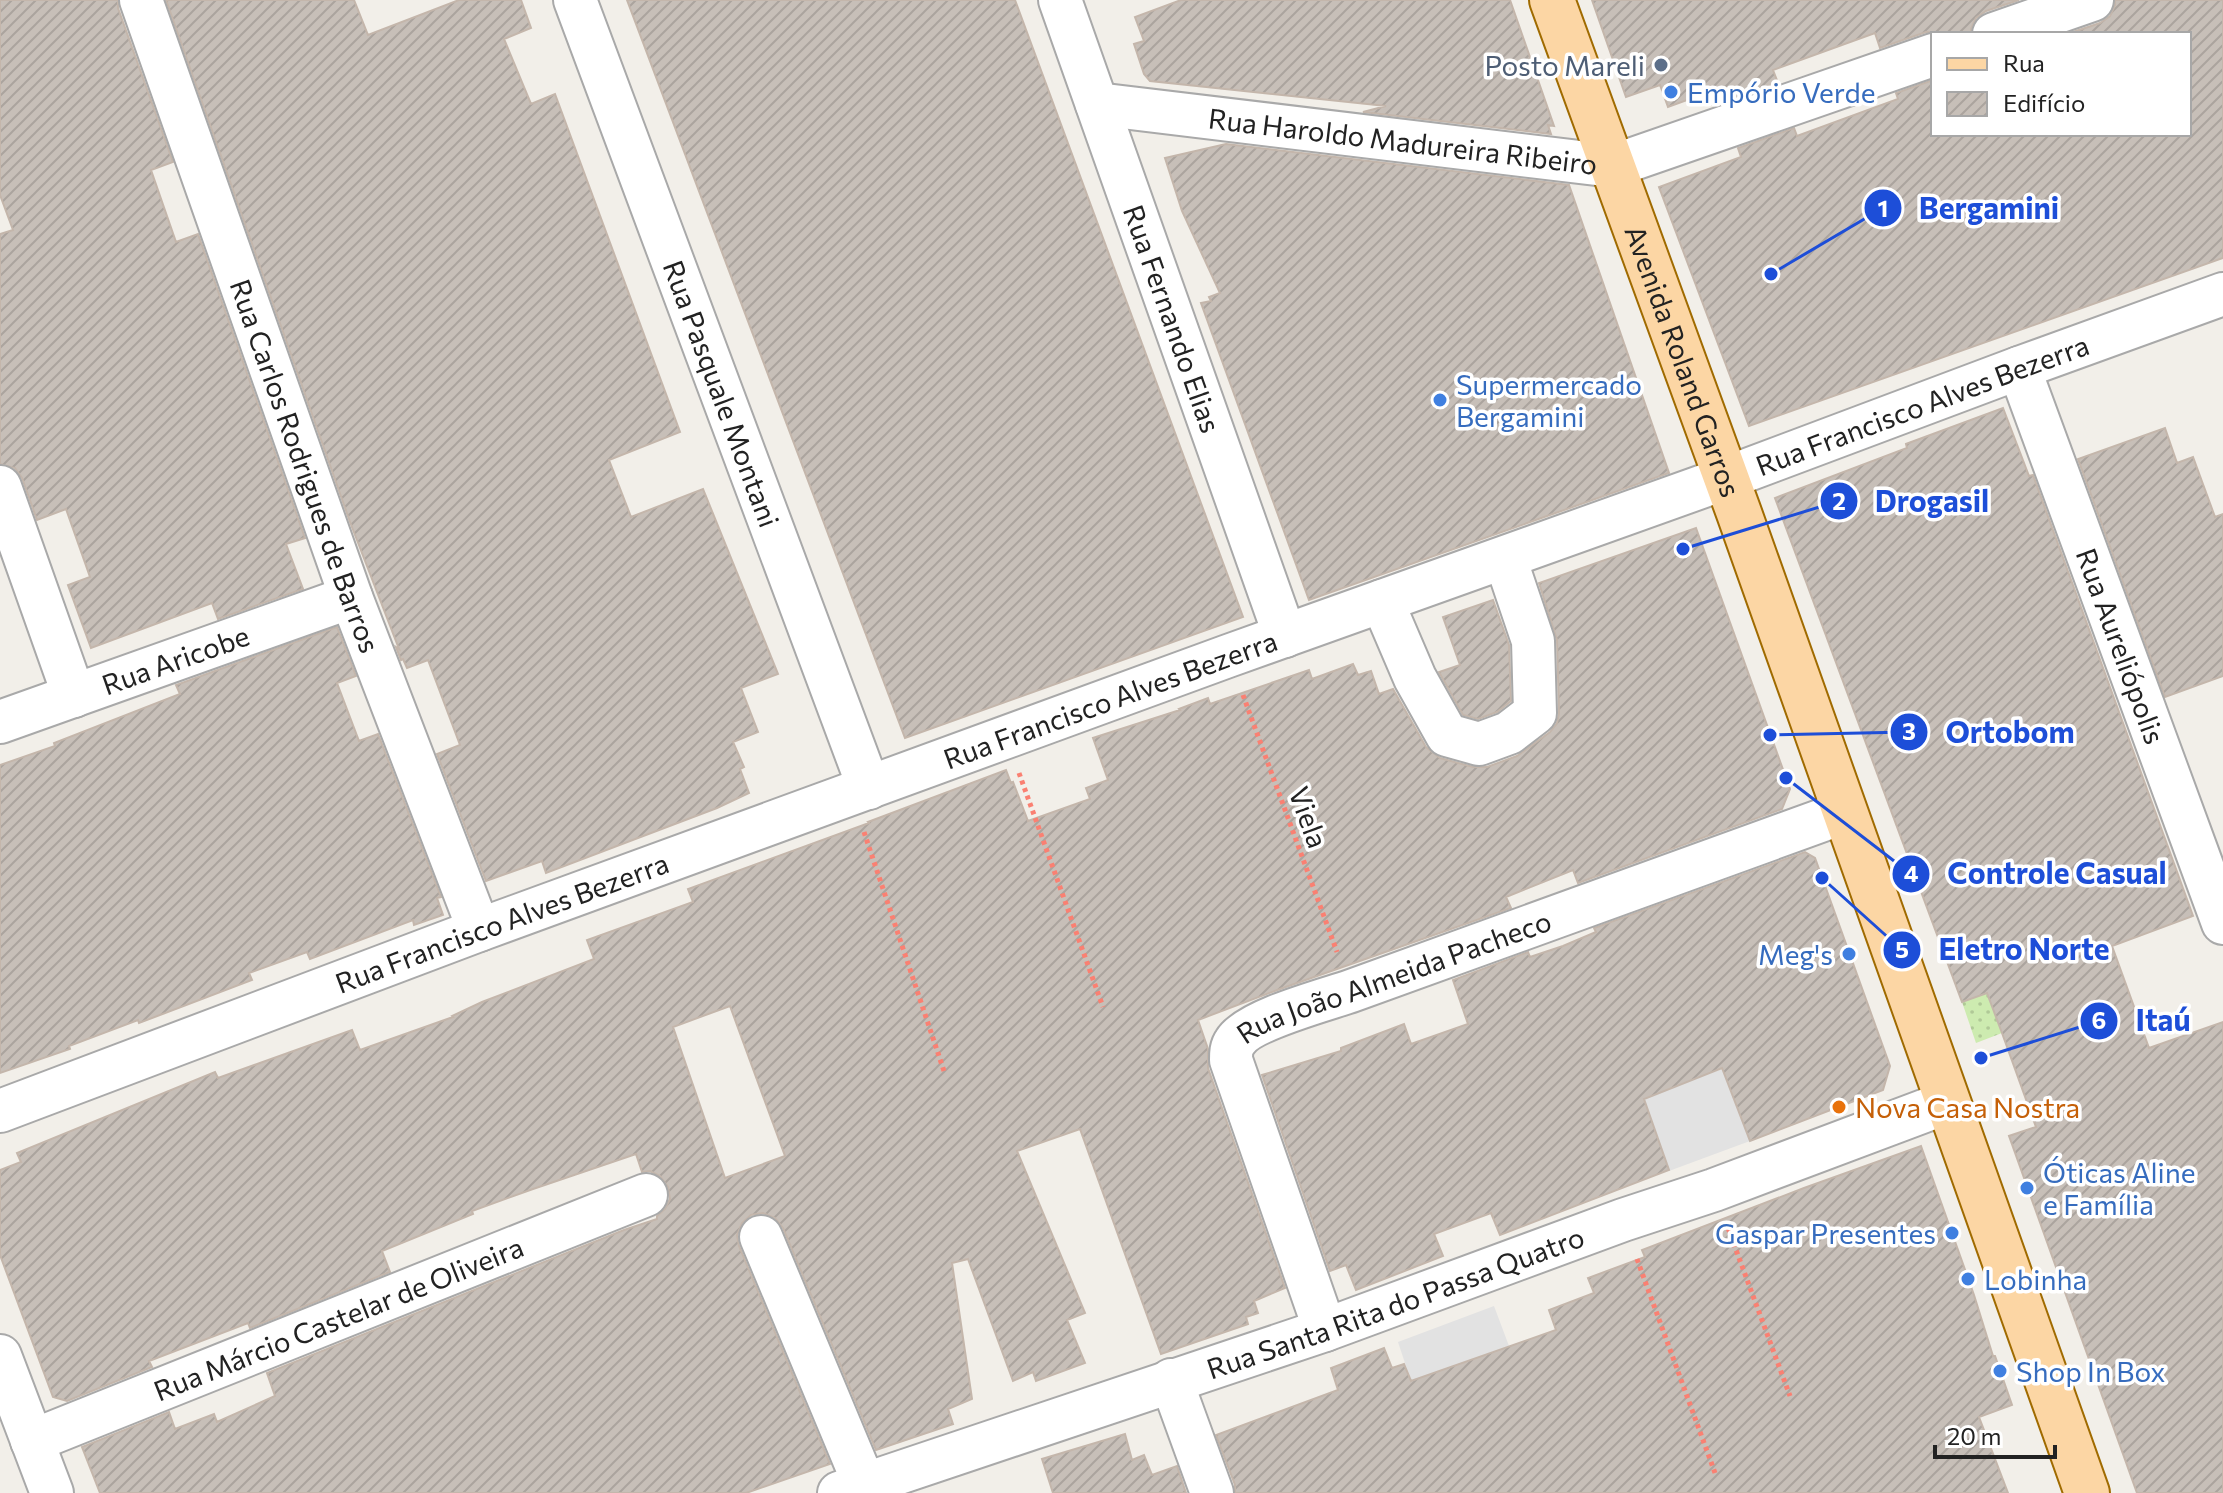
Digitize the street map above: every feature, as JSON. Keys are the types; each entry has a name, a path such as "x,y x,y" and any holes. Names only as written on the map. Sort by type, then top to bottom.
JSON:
{"main road":[{"name":"Avenida Roland Garros","path":"1552,0 1726,478 2087,1493"}],"street":[{"name":"Rua Carlos Rodrigues de Barros","path":"141,0 351,597 479,930"},
{"name":"Rua Pasquale Montani","path":"575,0 869,788"},
{"name":"Rua Fernando Elias","path":"1060,0 1285,636"},
{"path":"2000,32 2092,0"},
{"name":"Rua Haroldo Madureira Ribeiro","path":"1097,104 1613,166 1931,56"},
{"name":"Rua Francisco Alves Bezerra","path":"0,1111 479,930 1726,478 2223,294"},
{"name":"Rua Aureliópolis","path":"2019,368 2223,923"},
{"path":"0,487 74,696"},
{"path":"1382,601 1415,678 1447,735 1479,744 1509,733 1535,713 1533,641 1505,558"},
{"name":"Rua Aricobe","path":"0,722 351,597"},
{"name":"Rua João Almeida Pacheco","path":"1325,1330 1231,1060 1235,1040 1244,1031 1845,812"},
{"name":"Rua Santa Rita do Passa Quatro","path":"857,1490 1171,1380 1325,1330 1948,1102"},
{"name":"Rua Márcio Castelar de Oliveira","path":"32,1441 646,1195"},
{"path":"761,1237 857,1490"},
{"path":"0,1356 52,1493"},
{"path":"1171,1380 1212,1493"}],"path":[{"name":"Viela","path":"1228,656 1351,991"},
{"path":"1007,738 1103,1007"},
{"path":"869,788 859,817 945,1074"},
{"path":"1714,1190 1790,1396"},
{"path":"1623,1220 1715,1473"}],"green space":[{"path":"1987,993 2002,1033 1976,1043 1962,1002"}],"shaded area":[{"path":"1722,1069 1750,1141 1669,1171 1643,1098"},
{"path":"1494,1306 1509,1346 1411,1381 1398,1342"}],"building":[{"path":"0,0 118,0 118,8 173,162 151,170 176,242 198,234 305,538 286,544 303,589 218,619 212,603 91,648 68,585 90,577 66,509 37,520 22,478 15,468 0,464 0,234 13,230 0,195"},
{"path":"166,0 354,0 368,35 459,0 521,0 531,28 504,39 531,104 555,94 680,432 609,460 631,517 703,489 778,674 741,688 758,732 733,742 744,767 740,769 749,793 546,873 542,861 486,881 437,754 460,745 428,660 407,668 401,660"},
{"path":"627,0 1015,0 1243,617 905,738"},
{"path":"1181,0 1510,0 1554,126 1548,125 1551,134 1363,112 1386,106 1150,81 1144,74 1134,44 1144,41 1135,17"},
{"path":"1592,0 2019,0 1986,11 1976,18 1971,32 1926,32 1880,48 1875,33 1773,70 1778,83 1722,103 1717,89 1668,107 1660,85 1626,97"},
{"path":"2115,0 2223,0 2223,258 1749,426 1659,187 1741,157 1738,148 1794,128 1797,136 1898,99 1896,93 1931,81 1931,136 2191,136 2191,32 2073,32 2100,23 2110,16"},
{"name":"Supermercado Bergamini","path":"1226,144 1569,185 1669,473 1309,600 1201,303 1211,301 1209,297 1220,293 1182,211 1165,158"},
{"path":"2003,408 2029,476 2033,475 2193,916 2112,946 2149,1048 2223,1022 2223,1493 2137,1493 2009,1136 2036,1127 2002,1033 1987,993 1962,1002 1775,498"},
{"path":"2165,428 2177,463 2193,457 2215,517 2223,514 2223,676 2165,697 2078,459"},
{"path":"1696,528 1790,789 1782,809 1578,883 1573,870 1506,897 1511,908 1198,1020 1208,1049 1208,1068 1285,1288 1254,1301 1258,1313 1246,1317 1248,1324 1161,1354 1080,1129 1017,1151 1085,1313 1067,1320 1085,1363 1036,1381 1033,1372 1013,1381 968,1259 952,1263 972,1399 948,1409 953,1424 876,1450 783,1228 775,1218 763,1213 751,1215 742,1223 737,1235 739,1246 830,1464 746,1493 100,1493 82,1447 169,1412 175,1429 214,1414 217,1422 275,1396 267,1373 657,1219 670,1199 668,1187 660,1176 650,1171 642,1172 636,1154 533,1189 472,1211 473,1214 382,1251 390,1272 250,1328 248,1323 149,1361 152,1367 67,1401 53,1397 0,1255 0,1170 21,1162 17,1153 215,1072 218,1078 352,1030 360,1050 453,1017 482,1002 594,959 587,940 693,902 688,889 1006,770 1028,821 1090,799 1086,788 1108,780 1093,738 1208,698 1210,704 1309,670 1312,679 1353,664 1358,675 1371,671 1379,694 1393,689 1426,747 1440,758 1473,767 1487,767 1517,756 1550,732 1557,723 1559,713 1557,640 1539,583","holes":["730,1006 785,1156 725,1178 673,1027"]},
{"path":"1493,600 1509,645 1511,701 1497,712 1478,719 1463,715 1439,672 1460,665 1443,617"},
{"path":"337,627 356,676 337,683 359,741 378,734 441,897 437,898 443,915 414,925 413,920 310,959 307,952 249,973 252,980 0,1073 0,765 55,746 54,743 180,694 176,685"},
{"path":"1805,852 1815,858 1890,1066 1883,1090 1750,1141 1722,1068 1644,1099 1669,1170 1500,1235 1491,1213 1434,1234 1443,1256 1356,1290 1346,1265 1330,1271 1262,1075 1341,1051 1341,1048 1404,1024 1411,1044 1468,1024 1453,980 1528,952 1530,957 1563,946 1596,932 1594,928"},
{"path":"1921,1146 2012,1405 1979,1417 2008,1493 1235,1493 1235,1485 1216,1435 1338,1390 1331,1368 1384,1348 1392,1368 1404,1364 1411,1381 1556,1330 1549,1310 1594,1293 1588,1278 1645,1257 1642,1250"},
{"path":"1125,1434 1132,1460 1144,1455 1152,1475 1177,1466 1186,1493 1053,1493 1042,1459"}],"place":[{"name":"Posto Mareli","path":"1661,65"},
{"name":"Empório Verde","path":"1671,92"},
{"name":"Bergamini","path":"1771,274"},
{"name":"Supermercado Bergamini","path":"1440,400"},
{"name":"Drogasil","path":"1683,549"},
{"name":"Ortobom","path":"1770,735"},
{"name":"Controle Casual","path":"1786,778"},
{"name":"Eletro Norte","path":"1822,878"},
{"name":"Meg's","path":"1849,954"},
{"name":"Itaú","path":"1981,1058"},
{"name":"Nova Casa Nostra","path":"1839,1107"},
{"name":"Óticas Aline e Família","path":"2027,1188"},
{"name":"Gaspar Presentes","path":"1952,1233"},
{"name":"Lobinha","path":"1968,1279"},
{"name":"Shop In Box","path":"2000,1371"}]}
